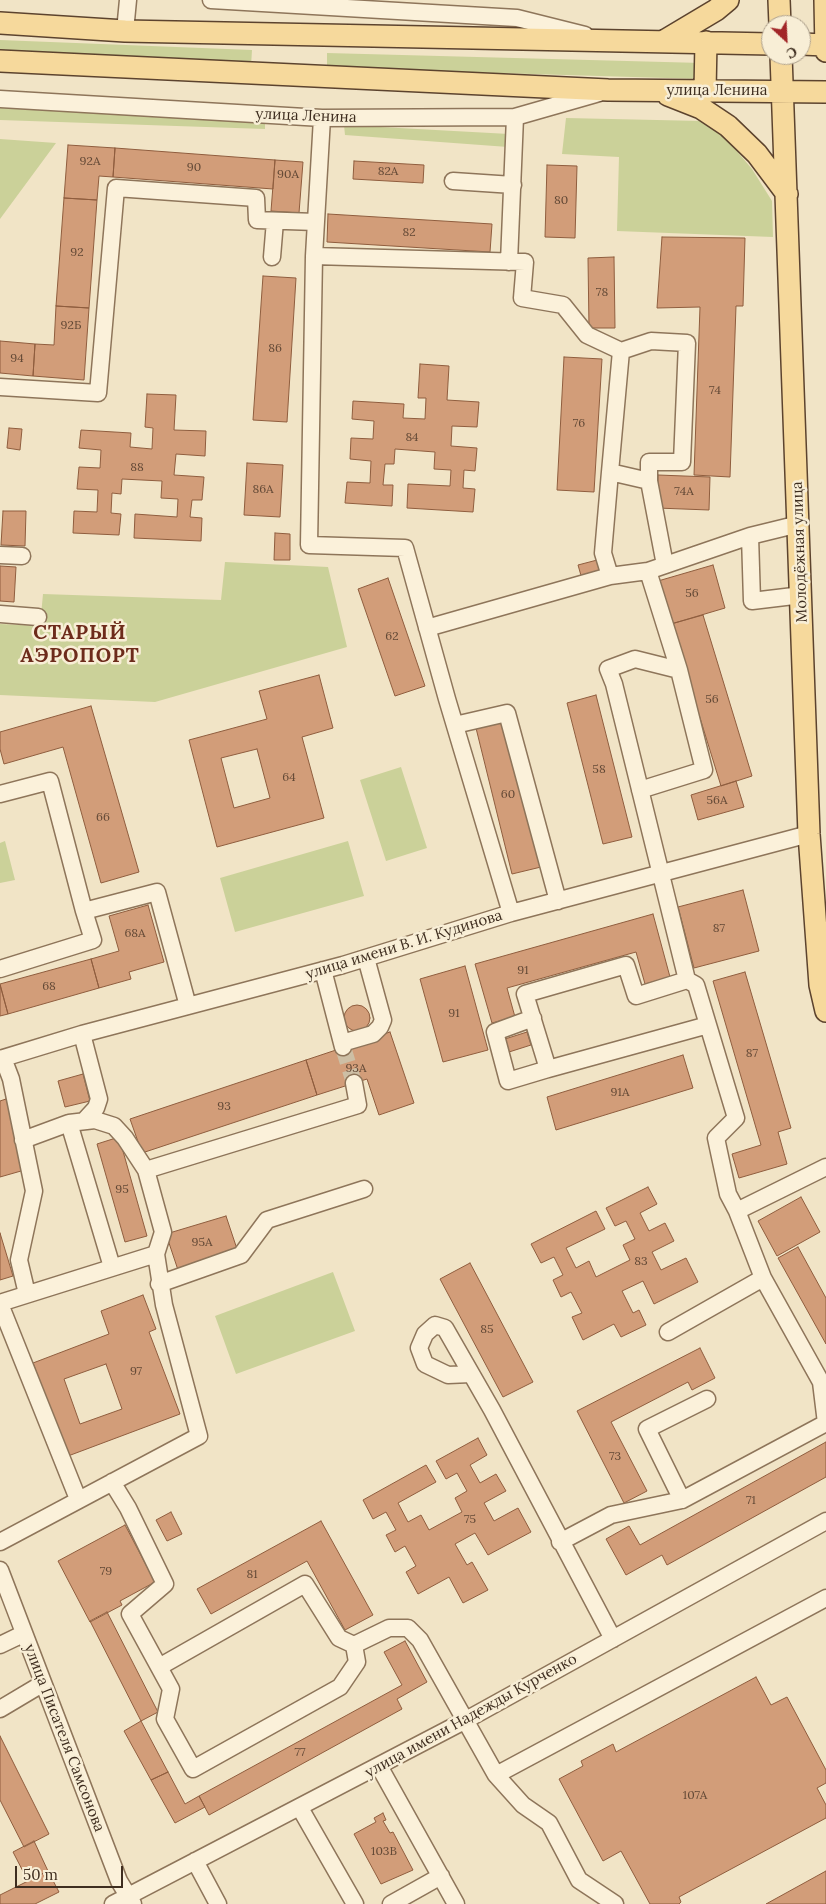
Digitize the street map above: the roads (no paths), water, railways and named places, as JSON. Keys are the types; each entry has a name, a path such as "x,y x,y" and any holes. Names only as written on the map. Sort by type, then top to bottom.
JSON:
{"main road":[{"path":"664,41 716,10 728,0"},
{"path":"779,0 780,15"},
{"path":"825,0 826,51"},
{"path":"0,23 125,31 761,44"},
{"path":"705,90 706,42"},
{"path":"811,44 826,45"},
{"name":"улица Ленина","path":"0,61 608,90 826,92"},
{"name":"Молодёжная улица","path":"781,65 802,595 809,834 820,985 826,1011"},
{"path":"654,91 701,108 728,126 757,154 787,194"}],"street":[{"path":"125,31 128,0"},
{"path":"210,0 517,18 606,40"},
{"name":"улица Ленина","path":"0,99 322,118 515,117 608,90"},
{"path":"509,262 515,117"},
{"path":"322,118 314,256 309,545 405,548 511,913"},
{"path":"453,181 513,185"},
{"path":"0,387 98,393 116,188 256,198 257,220 316,222"},
{"path":"272,258 274,220"},
{"path":"314,256 524,262 522,298 563,305 587,335 621,351 650,341 687,343 682,462 649,462 649,481 665,565"},
{"path":"610,576 603,552 621,351"},
{"path":"610,472 649,481"},
{"path":"427,628 610,576 648,571 750,536 799,524"},
{"path":"750,536 752,601 802,595"},
{"path":"0,556 22,556"},
{"path":"640,790 704,770 679,670 648,571"},
{"path":"0,614 38,617"},
{"path":"679,670 634,659 608,668 614,684 687,980"},
{"path":"455,725 507,713 558,901"},
{"path":"0,794 50,781 93,940 0,969"},
{"name":"улица имени В. И. Кудинова","path":"2,1059 82,1034 366,958 511,913 809,834"},
{"path":"84,911 157,892 188,1006"},
{"path":"323,970 343,1045 373,1034 380,1027 383,1020 366,958"},
{"path":"548,1069 525,994 626,965 636,996 687,980 696,985 736,1118 716,1138 728,1194 737,1210 763,1278 821,1382 826,1423 682,1500 611,1515 560,1542"},
{"path":"533,1018 495,1032 508,1081 708,1026"},
{"path":"76,1122 96,1108 99,1099 82,1034"},
{"path":"2,1059 11,1079 34,1191 19,1260 27,1294"},
{"path":"146,1170 358,1105 354,1083"},
{"path":"0,1542 200,1436 159,1284 156,1254 163,1232 146,1170 126,1138 114,1126 95,1120 76,1122 23,1140"},
{"path":"76,1122 112,1267"},
{"path":"737,1210 826,1168"},
{"path":"159,1284 241,1255 267,1220 364,1189"},
{"path":"78,1499 0,1303 156,1254"},
{"path":"668,1332 763,1278"},
{"path":"471,1374 613,1639"},
{"path":"682,1500 647,1429 707,1399"},
{"path":"112,1482 128,1508 165,1584 130,1614 171,1689 165,1719 193,1769 340,1688 358,1662 354,1645"},
{"name":"улица имени Надежды Курченко","path":"113,1904 131,1900 195,1861 466,1720 826,1521"},
{"name":"улица Писателя Самсонова","path":"0,1570 42,1684 119,1881 131,1900"},
{"path":"159,1667 305,1584 339,1638 354,1645"},
{"path":"496,1775 826,1598"},
{"path":"354,1645 389,1628 408,1628 420,1640 496,1775 523,1805 549,1823 580,1880 615,1904"},
{"path":"0,1645 23,1634"},
{"path":"0,1709 42,1684"},
{"path":"379,1766 456,1904"},
{"path":"300,1808 355,1904"},
{"path":"195,1861 218,1904"},
{"path":"391,1904 441,1876"}],"tunnel":[{"path":"343,1047 354,1083"}],"district":[{"name":"СТАРЫЙ АЭРОПОРТ","path":"80,644"}]}
